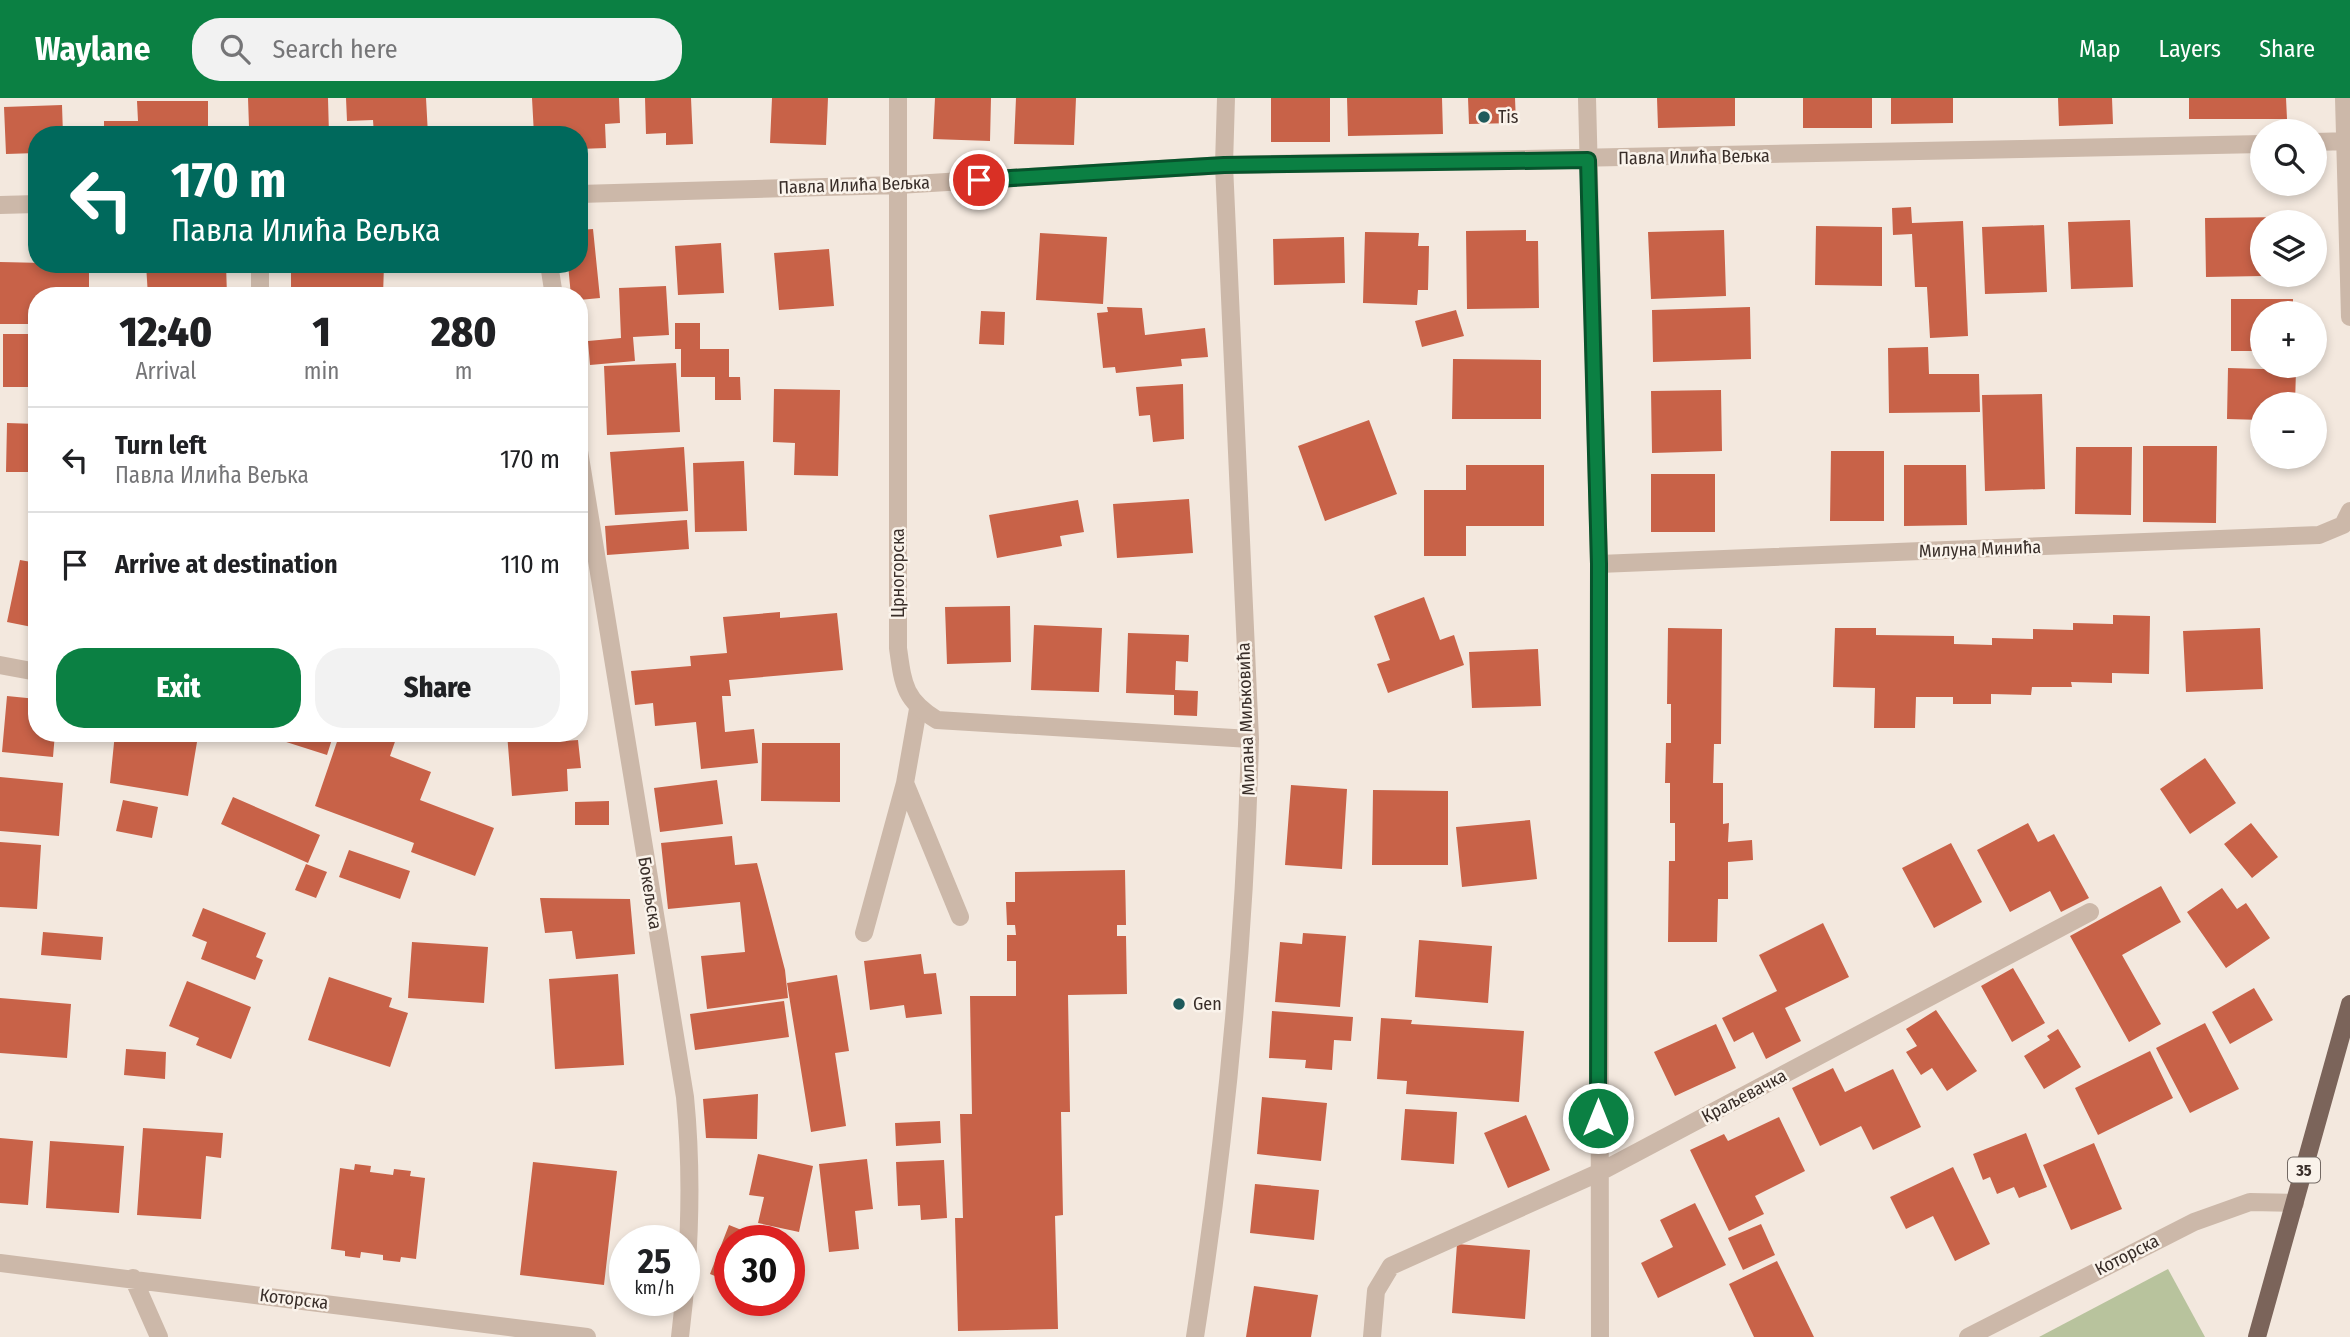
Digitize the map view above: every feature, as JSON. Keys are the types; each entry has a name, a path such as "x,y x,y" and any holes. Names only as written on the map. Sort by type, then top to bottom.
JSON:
{"main road":[{"name":"35","path":"2257,1337 2350,1003"}],"street":[{"name":"Црногорска","path":"898,98 898,648 906,692 918,709"},
{"name":"Милана Миљковића","path":"1195,1337 1221,1163 1231,1065 1248,814 1250,739 1224,165 1226,98"},
{"path":"1587,98 1599,564 1600,1337"},
{"path":"2344,98 2348,141 2350,317"},
{"path":"2327,142 2348,141"},
{"name":"Павла Илића Вељка","path":"588,194 898,185 1224,165 1588,160 2250,144"},
{"path":"0,205 28,204"},
{"name":"Бокељска","path":"588,506 685,1097 692,1196 689,1262 680,1337"},
{"name":"Милуна Минића","path":"1599,564 2319,535 2343,525 2350,512"},
{"path":"0,665 28,670"},
{"path":"864,933 905,783 918,709 937,720 961,723 1250,739"},
{"path":"905,783 960,917"},
{"name":"Краљевачка","path":"1372,1337 1376,1291 1391,1266 1598,1173 2090,912"},
{"name":"Которска","path":"1968,1337 2203,1218 2250,1202 2295,1203"},
{"name":"Которска","path":"0,1262 587,1337"},
{"path":"133,1278 159,1337"}],"green space":[{"path":"2168,1269 2205,1337 2039,1337"}],"building":[{"path":"248,98 328,98 329,126 249,126"},
{"path":"346,98 426,98 428,126 373,126 373,120 347,121"},
{"path":"532,98 619,98 620,123 605,124 606,148 588,149 588,126 534,126"},
{"path":"645,98 691,98 693,144 666,145 666,133 646,134"},
{"path":"772,98 828,98 826,145 770,143"},
{"path":"935,98 991,98 990,141 933,139"},
{"path":"1016,98 1076,98 1074,145 1014,144"},
{"path":"1271,98 1330,98 1330,142 1271,142"},
{"path":"1347,98 1442,98 1443,134 1348,136"},
{"path":"1468,98 1515,98 1516,123 1469,124"},
{"path":"1657,98 1735,98 1735,126 1658,128"},
{"path":"1803,98 1872,98 1872,128 1803,128"},
{"path":"1891,98 1953,98 1953,123 1891,124"},
{"path":"2058,98 2112,98 2113,124 2059,126"},
{"path":"2189,98 2286,98 2287,119 2189,119"},
{"path":"137,101 208,101 208,126 104,126 104,121 138,121"},
{"path":"62,105 63,126 28,126 28,153 6,154 4,107"},
{"path":"1911,207 1912,223 1963,221 1968,336 1930,338 1927,287 1915,287 1912,234 1893,235 1892,208"},
{"path":"2250,217 2250,276 2206,277 2205,218"},
{"path":"2130,220 2133,287 2071,289 2068,222"},
{"path":"2044,225 2047,292 1985,294 1982,227"},
{"path":"1816,226 1882,227 1882,286 1815,285"},
{"path":"588,229 593,229 600,298 588,299 588,287 570,287 569,273 588,273"},
{"path":"1526,230 1526,241 1538,241 1539,308 1467,309 1466,231"},
{"path":"1724,230 1726,296 1651,299 1648,232"},
{"path":"1365,232 1419,233 1418,246 1429,246 1428,290 1418,290 1417,305 1363,303"},
{"path":"1040,233 1107,237 1103,304 1036,300"},
{"path":"1344,237 1345,283 1274,285 1273,239"},
{"path":"721,243 724,293 678,295 675,246"},
{"path":"829,249 834,306 779,310 774,253"},
{"path":"0,262 28,263 28,273 89,273 89,287 28,287 28,324 0,324"},
{"path":"147,273 226,273 227,287 147,287"},
{"path":"291,273 384,273 383,287 291,287"},
{"path":"666,286 669,335 633,337 635,361 590,365 588,341 621,338 619,288"},
{"path":"2231,299 2293,299 2250,301 2250,351 2231,351"},
{"path":"1107,307 1142,308 1145,335 1205,328 1208,357 1181,359 1182,366 1116,373 1115,367 1103,368 1097,313 1108,312"},
{"path":"1750,307 1751,359 1653,362 1652,310"},
{"path":"1456,310 1464,336 1422,347 1415,321"},
{"path":"981,311 1005,312 1004,345 979,344"},
{"path":"675,323 700,323 700,349 729,349 729,377 740,377 741,400 715,400 715,377 681,377 681,349 675,349"},
{"path":"3,334 28,334 28,387 3,387"},
{"path":"1928,347 1929,374 1979,374 1980,412 1889,413 1888,348"},
{"path":"1453,359 1541,360 1541,419 1452,419"},
{"path":"676,363 680,432 607,435 604,366"},
{"path":"2228,368 2250,369 2250,378 2296,378 2295,392 2250,392 2250,420 2227,419"},
{"path":"1183,384 1184,439 1153,442 1150,415 1139,416 1136,387"},
{"path":"774,389 840,390 838,476 794,475 795,443 773,442"},
{"path":"1721,390 1722,451 1652,453 1651,391"},
{"path":"2042,394 2045,489 1985,491 1982,395"},
{"path":"1369,420 1397,494 1325,521 1298,446"},
{"path":"7,423 28,424 28,472 6,472"},
{"path":"2143,446 2217,446 2216,523 2143,522"},
{"path":"684,447 688,511 615,515 610,452"},
{"path":"2076,447 2132,447 2131,515 2075,514"},
{"path":"1831,451 1884,451 1884,521 1830,521"},
{"path":"744,461 747,531 695,532 693,463"},
{"path":"1466,465 1544,465 1544,526 1466,526 1466,556 1424,556 1424,490 1466,490"},
{"path":"1904,465 1966,465 1967,525 1904,526"},
{"path":"1651,474 1715,474 1715,532 1651,532"},
{"path":"1189,499 1193,553 1117,558 1113,504"},
{"path":"1078,500 1084,532 1060,536 1062,546 997,558 989,515"},
{"path":"687,520 689,549 607,555 605,526"},
{"path":"20,560 28,561 28,626 7,622"},
{"path":"1424,597 1440,640 1454,635 1464,665 1388,693 1377,664 1390,660 1374,616"},
{"path":"1010,606 1011,662 947,664 945,607"},
{"path":"780,612 780,618 837,613 843,670 729,680 731,696 722,696 725,732 754,729 758,763 701,769 696,722 655,726 653,703 635,705 631,671 691,666 690,656 727,653 723,617"},
{"path":"2113,615 2150,616 2149,674 2112,673 2112,683 2071,682 2072,687 2032,687 2031,695 1991,694 1991,704 1953,704 1953,697 1916,697 1915,728 1874,728 1875,688 1833,687 1835,628 1876,628 1876,635 1954,636 1954,644 1992,645 1992,638 2033,639 2033,629 2073,630 2073,623 2113,624"},
{"path":"1034,625 1102,628 1099,692 1031,690"},
{"path":"1668,628 1722,629 1721,744 1714,744 1713,783 1723,783 1723,824 1729,823 1728,842 1752,840 1753,860 1728,862 1728,899 1718,899 1717,942 1668,942 1669,861 1675,861 1675,823 1670,823 1670,783 1665,783 1666,743 1671,743 1671,704 1667,704"},
{"path":"2260,628 2263,689 2186,692 2183,631"},
{"path":"1128,633 1189,635 1188,662 1176,661 1175,690 1198,691 1197,716 1174,715 1174,695 1126,693"},
{"path":"1538,649 1541,706 1472,708 1469,652"},
{"path":"7,696 28,698 28,742 54,742 53,757 2,752"},
{"path":"114,742 197,742 188,796 110,783"},
{"path":"286,742 331,742 327,755"},
{"path":"337,742 395,742 390,756 431,772 420,800 494,828 475,876 411,852 414,843 315,806"},
{"path":"508,742 578,742 581,768 567,769 568,791 512,796"},
{"path":"762,743 840,743 840,802 761,801"},
{"path":"2205,758 2236,803 2190,834 2160,789"},
{"path":"0,777 63,783 59,836 0,831"},
{"path":"717,780 723,824 660,832 654,788"},
{"path":"1291,785 1347,789 1342,869 1285,865"},
{"path":"1373,790 1448,791 1448,865 1372,865"},
{"path":"233,797 320,835 308,863 221,824"},
{"path":"123,800 158,807 152,838 116,831"},
{"path":"609,801 609,825 575,825 575,802"},
{"path":"1530,820 1537,879 1462,887 1456,827"},
{"path":"2028,823 2038,842 2054,834 2089,898 2061,912 2050,891 2010,912 1977,850"},
{"path":"2251,823 2278,857 2252,878 2224,844"},
{"path":"732,836 735,865 757,863 785,970 788,998 707,1009 701,956 745,952 740,902 668,909 661,843"},
{"path":"0,842 41,845 37,909 0,907"},
{"path":"1951,843 1982,902 1934,928 1902,868"},
{"path":"349,850 410,871 400,899 339,877"},
{"path":"306,864 327,872 316,898 295,890"},
{"path":"1125,870 1126,925 1117,925 1117,936 1126,936 1127,994 1068,995 1070,1112 1061,1112 1063,1215 1055,1216 1058,1329 958,1331 955,1218 963,1218 960,1114 972,1114 970,996 1016,996 1016,961 1007,961 1007,935 1016,935 1015,925 1007,925 1006,902 1015,902 1015,872"},
{"path":"2161,886 2181,922 2122,955 2161,1024 2129,1042 2070,936"},
{"path":"2222,888 2237,909 2246,903 2270,938 2226,968 2187,912"},
{"path":"540,898 630,899 635,954 576,959 572,931 545,933"},
{"path":"203,908 266,933 256,957 263,960 255,980 201,959 207,942 192,936"},
{"path":"1823,923 1849,977 1785,1008 1801,1041 1766,1059 1753,1032 1734,1042 1722,1018 1777,991 1759,955"},
{"path":"43,932 103,937 101,960 41,955"},
{"path":"1303,933 1346,936 1340,1007 1275,1002 1280,942 1302,944"},
{"path":"1419,940 1492,946 1488,1003 1415,997"},
{"path":"412,942 488,947 484,1003 408,998"},
{"path":"921,954 924,974 936,973 942,1014 906,1018 904,1005 870,1010 864,961"},
{"path":"2013,968 2045,1023 2012,1042 1981,986"},
{"path":"618,974 624,1065 555,1069 549,979"},
{"path":"837,975 849,1051 835,1053 846,1126 811,1132 787,983"},
{"path":"329,977 392,998 389,1007 408,1013 390,1067 308,1040"},
{"path":"187,981 251,1007 231,1059 196,1045 199,1038 169,1026"},
{"path":"2254,988 2273,1020 2230,1044 2212,1012"},
{"path":"0,998 71,1004 67,1058 0,1053"},
{"path":"784,1001 789,1037 695,1050 690,1014"},
{"path":"1936,1010 1977,1071 1947,1091 1932,1068 1921,1075 1906,1052 1917,1046 1906,1029"},
{"path":"1272,1011 1353,1017 1351,1041 1334,1040 1332,1070 1305,1068 1306,1060 1269,1058"},
{"path":"1381,1018 1412,1020 1411,1024 1524,1031 1519,1102 1406,1094 1407,1081 1377,1079"},
{"path":"2205,1023 2239,1089 2190,1113 2156,1048"},
{"path":"1716,1024 1736,1068 1675,1096 1654,1052"},
{"path":"2058,1029 2081,1067 2044,1089 2024,1056 2050,1040 2047,1036"},
{"path":"126,1049 166,1052 165,1079 124,1075"},
{"path":"2150,1051 2173,1098 2098,1135 2075,1088"},
{"path":"1833,1068 1845,1092 1893,1069 1921,1127 1873,1150 1861,1126 1820,1146 1792,1088"},
{"path":"758,1094 757,1139 706,1138 703,1099"},
{"path":"1262,1097 1327,1103 1321,1161 1257,1154"},
{"path":"1405,1109 1457,1112 1454,1164 1401,1160"},
{"path":"1526,1115 1550,1170 1508,1188 1484,1133"},
{"path":"1779,1117 1805,1171 1755,1196 1764,1214 1729,1231 1690,1150 1724,1134 1728,1141"},
{"path":"940,1121 941,1143 896,1146 895,1123"},
{"path":"143,1128 223,1133 221,1158 206,1156 201,1219 137,1215"},
{"path":"2026,1133 2047,1187 2019,1198 2014,1187 1997,1194 1990,1177 1983,1180 1973,1154"},
{"path":"0,1138 33,1141 28,1205 0,1203"},
{"path":"50,1141 124,1146 119,1213 46,1208"},
{"path":"2094,1143 2122,1209 2071,1230 2043,1165"},
{"path":"758,1154 813,1166 800,1225 758,1223 764,1197 749,1195"},
{"path":"867,1159 873,1209 855,1211 859,1249 829,1252 819,1164"},
{"path":"944,1160 947,1218 921,1220 920,1205 898,1206 896,1162"},
{"path":"533,1162 617,1171 604,1285 520,1275"},
{"path":"355,1164 371,1166 370,1172 393,1175 394,1169 411,1171 410,1176 425,1178 416,1259 401,1257 400,1262 383,1260 383,1255 361,1252 360,1258 345,1256 345,1251 331,1249 340,1168 354,1170"},
{"path":"1953,1167 1990,1244 1955,1261 1933,1216 1906,1229 1890,1197"},
{"path":"1255,1184 1319,1190 1314,1240 1250,1233"},
{"path":"1695,1203 1726,1265 1658,1298 1641,1263 1673,1247 1660,1220"},
{"path":"1761,1224 1775,1255 1743,1270 1728,1238"},
{"path":"1457,1244 1530,1250 1525,1319 1452,1313"},
{"path":"1777,1261 1814,1337 1754,1337 1729,1284"},
{"path":"1254,1286 1318,1295 1311,1337 1246,1337"}],"place":[{"name":"Tis","path":"1484,117"},
{"name":"Gen","path":"1179,1004"}],"route":[{"path":"979,180 1224,165 1588,160 1599,564 1598,1118"}]}
